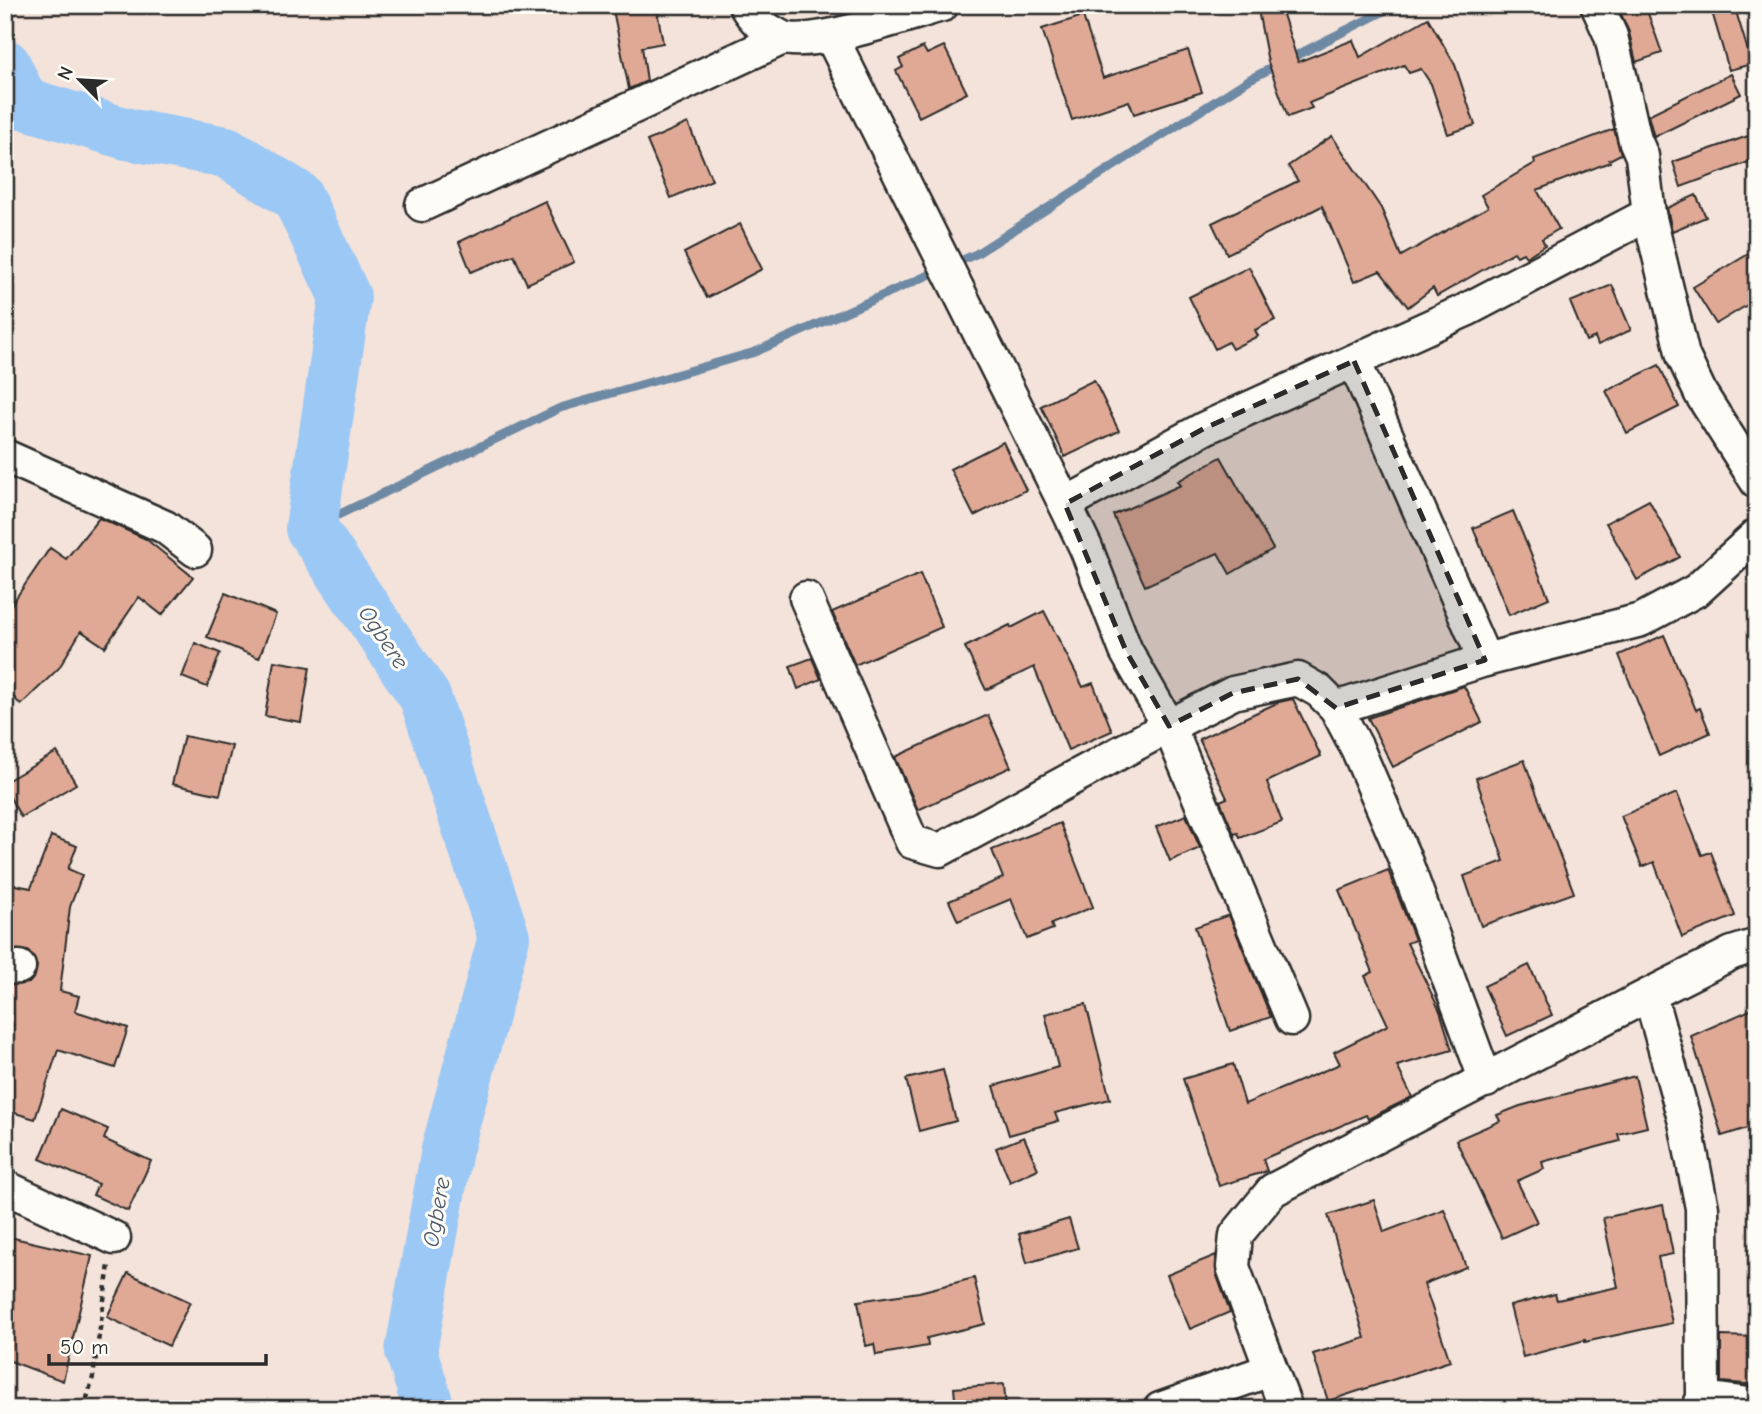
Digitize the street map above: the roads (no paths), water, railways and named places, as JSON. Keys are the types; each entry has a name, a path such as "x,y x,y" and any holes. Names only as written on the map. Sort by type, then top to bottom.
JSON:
{"street":[{"path":"745,5 753,19 783,38"},
{"path":"422,205 783,38 831,36 942,5"},
{"path":"1597,5 1611,36 1635,141 1642,156 1649,214 1683,356 1701,394 1757,482"},
{"path":"831,36 1086,548 1126,651 1169,726 1292,1019"},
{"path":"1065,504 1205,428 1516,285 1649,214"},
{"path":"1354,361 1485,660"},
{"path":"5,456 165,527 195,550"},
{"path":"1336,708 1485,660 1641,620 1697,590 1757,535"},
{"path":"806,598 912,842 940,850 1233,693 1298,679 1319,691 1336,708 1357,748 1404,857 1486,1081"},
{"path":"1286,1409 1233,1267 1236,1235 1273,1190 1732,953 1757,945"},
{"path":"1650,995 1685,1122 1702,1208 1701,1403 1757,1405"},
{"path":"5,1187 114,1238"},
{"path":"1160,1409 1270,1370"}],"waterway":[{"path":"311,528 560,408 755,352 976,254 1250,79 1396,5"},
{"name":"Ogbere","path":"5,65 23,103 127,134 226,152 297,196 345,297 311,528 425,697 504,937 447,1150 411,1351 429,1409"}]}
